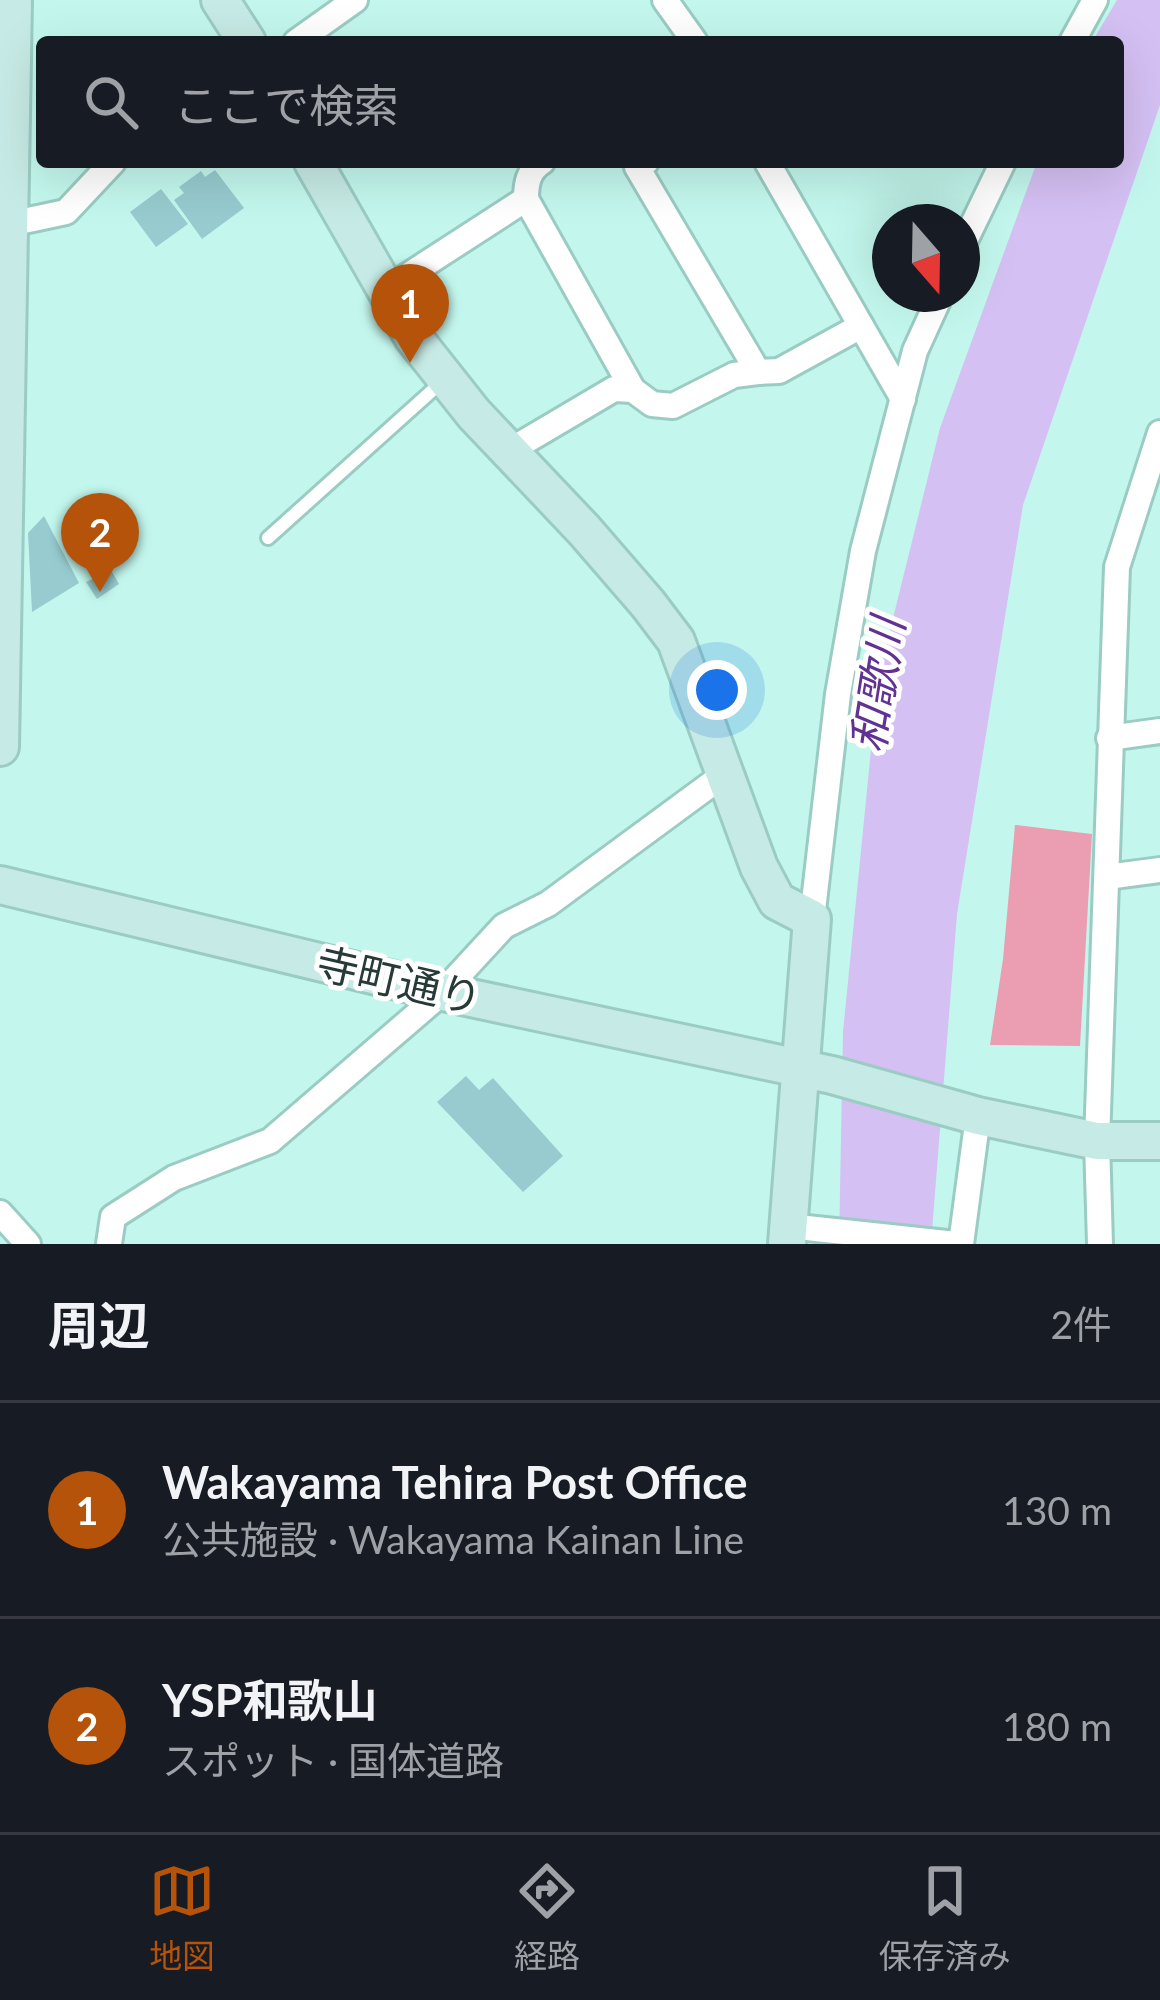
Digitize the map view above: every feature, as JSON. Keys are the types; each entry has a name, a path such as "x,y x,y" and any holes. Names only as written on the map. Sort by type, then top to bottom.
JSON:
{"street":[{"path":"0,747 4,226 13,0"},
{"path":"220,0 243,36"},
{"path":"304,36 355,0"},
{"path":"665,0 691,36"},
{"path":"1075,36 1095,0"},
{"path":"4,226 67,212 107,168"},
{"path":"316,168 412,337 676,641 759,867 777,901 812,919"},
{"path":"534,168 526,184 526,200 633,389 652,404 673,406 734,375 779,371 861,326"},
{"path":"640,168 758,372"},
{"path":"770,168 903,399"},
{"path":"980,210 1000,168"},
{"path":"384,291 526,200"},
{"path":"933,312 915,351 859,571 838,694 812,919 816,1072 796,1232 955,1244 967,1113"},
{"path":"509,451 614,389 633,389"},
{"path":"1100,1244 1097,1141 1117,567 1156,460 1160,433"},
{"path":"1109,738 1160,731"},
{"path":"109,1244 113,1217 174,1178 270,1142 443,992 504,926 548,904 726,773"},
{"path":"1107,877 1160,870"},
{"name":"寺町通り","path":"0,885 443,992 816,1072 967,1113 1097,1141 1160,1141"},
{"path":"0,1214 28,1244"}],"lane":[{"path":"268,538 446,379"}],"shaded area":[{"path":"1015,825 1092,834 1080,1046 990,1045"}],"water":[{"name":"和歌川","path":"1117,0 1160,0 1160,105 1023,505 957,914 931,1244 839,1244 843,1032 878,679 940,428 1035,168 1124,168 1124,36 1096,36"}],"building":[{"path":"215,170 244,208 202,239 174,200 184,193 179,187 201,171 205,177"},
{"path":"161,189 188,224 156,247 130,212"},
{"path":"44,516 79,583 32,612 28,533"},
{"path":"111,570 119,584 97,599 86,582"},
{"path":"466,1076 479,1090 493,1078 563,1156 523,1192 437,1102"}],"place":[{"name":"Wakayama Tehira Post Office","path":"410,363"},
{"name":"YSP和歌山","path":"100,592"}]}
